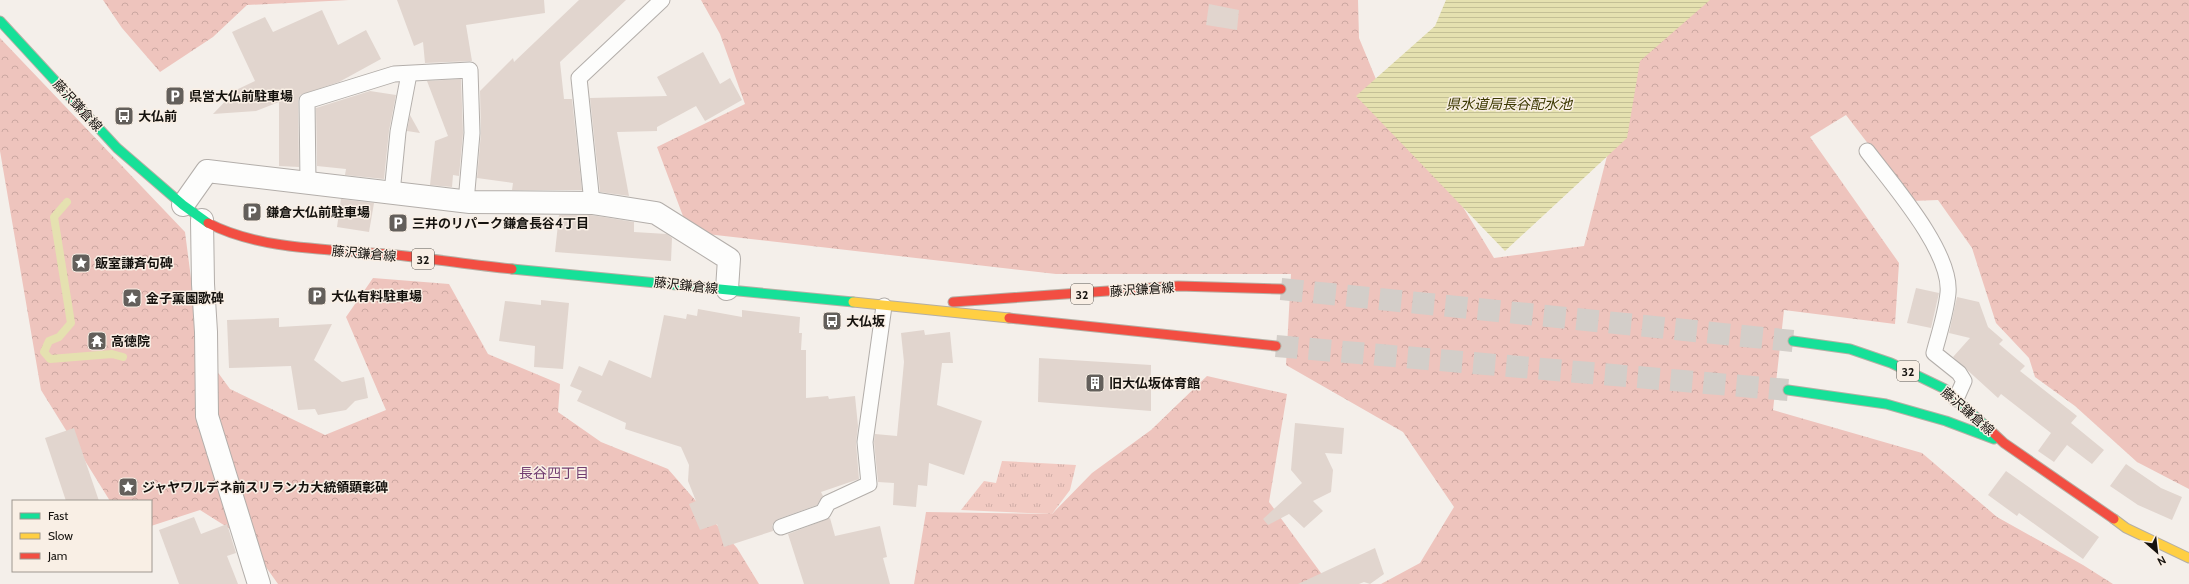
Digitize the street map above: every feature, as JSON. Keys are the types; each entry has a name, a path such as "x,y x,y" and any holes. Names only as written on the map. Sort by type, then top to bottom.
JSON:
{"main road":[{"name":"藤沢鎌倉線","path":"0,21 117,148 202,220 225,232 252,239 320,249 727,289 1276,346"},
{"name":"藤沢鎌倉線","path":"884,306 1178,286 1280,288"},
{"name":"藤沢鎌倉線","path":"1793,341 1850,349 1890,363 1945,389 2004,443 2126,528 2189,558"},
{"name":"藤沢鎌倉線","path":"1788,390 1886,404 1946,421 2004,443"}],"street":[{"path":"183,205 206,171 466,202 592,203 656,213 729,259 727,289"},
{"path":"202,220 207,416 259,584"}],"lane":[{"path":"592,203 578,78 662,0"},
{"path":"308,183 307,101 394,74 470,70 472,133 466,202"},
{"path":"392,193 398,132 409,74"},
{"path":"1867,151 1930,237 1941,260 1947,279 1948,293 1934,353 1958,373 1964,381 1956,399"},
{"path":"781,527 823,512 828,503 869,484 864,442 884,306"}],"green space":[{"path":"103,0 349,0 247,5 213,37 160,72 122,28"},
{"path":"701,0 1358,0 1359,38 1385,101 1422,140 1494,258 1584,246 1631,62 1688,0 2189,0 2189,489 2137,462 2075,406 2035,377 2029,358 1996,323 1972,248 1938,200 1912,201 1846,115 1810,137 1899,263 1895,324 1784,310 1773,410 1922,453 1997,517 2083,565 2113,584 1381,584 1420,563 1454,507 1403,432 1286,365 1291,274 1056,274 689,232 657,147 745,104 720,34"},
{"path":"0,38 185,232 200,348 230,389 325,435 386,410 346,317 373,278 449,284 488,354 560,384 558,412 601,442 668,469 737,548 759,584 278,584 246,539 200,510 152,526 152,500 109,500 41,390 0,151"},
{"path":"1207,376 1287,394 1269,502 1329,584 914,584 926,512 1052,514 1092,473 1151,430"},
{"path":"1002,461 1076,465 1070,490 1052,514 961,510 984,481 996,483"}],"water":[{"name":"県水道局長谷配水池","path":"1446,0 1710,0 1640,61 1627,138 1505,251 1356,96 1435,26"}],"building":[{"path":"397,0 544,0 545,13 466,25 472,61 425,63 423,42 414,46"},
{"path":"579,0 626,0 560,62 564,99 572,99 582,190 512,190 513,183 477,178 481,133 480,91 513,58 514,62"},
{"path":"1209,4 1239,10 1237,30 1206,25"},
{"path":"322,10 338,45 366,30 381,59 339,82 300,95 298,101 299,167 279,166 279,102 256,111 213,114 236,90 255,81 232,32 265,17 273,32"},
{"path":"703,52 720,84 730,78 742,100 705,121 696,106 657,127 657,131 617,132 629,196 600,192 590,98 667,96 657,77"},
{"path":"461,79 463,133 459,176 453,175 452,187 430,185 435,141 448,136 427,81"},
{"path":"370,91 396,95 389,131 384,179 345,175 346,169 317,166 316,108"},
{"path":"410,115 420,133 407,131"},
{"path":"341,199 374,203 369,232 337,227"},
{"path":"559,215 591,215 634,222 634,232 667,234 672,238 671,261 555,252"},
{"path":"1916,288 1939,293 1931,328 1907,323"},
{"path":"1957,297 1979,302 1988,327 2003,340 1999,344 2025,366 2020,371 2077,416 2071,423 2104,450 2092,464 2067,445 2054,462 2038,451 2051,433 2001,394 1998,398 1953,357 1970,338 1949,333"},
{"path":"541,300 569,303 563,369 534,367 535,346 499,341 505,301 541,305"},
{"path":"698,309 742,317 742,310 800,317 799,333 802,333 801,350 806,350 806,398 828,396 829,399 855,396 858,426 856,443 859,479 821,492 823,496 817,505 778,519 772,525 773,531 724,547 717,524 700,530 689,504 696,501 688,481 689,465 681,447 625,429 626,423 577,401 582,391 570,386 579,366 602,376 609,360 651,378 664,315 686,319 687,314 697,316"},
{"path":"279,318 279,327 332,324 314,360 342,382 364,377 368,398 355,401 346,410 318,415 315,409 298,410 291,366 229,368 227,320"},
{"path":"924,330 925,335 950,332 953,363 942,363 937,405 982,421 964,475 929,463 927,486 918,485 916,507 893,505 894,483 878,482 874,442 875,434 897,436 904,362 901,333"},
{"name":"旧大仏坂体育館","path":"1039,358 1151,365 1151,411 1038,402"},
{"path":"1295,423 1344,428 1342,454 1325,453 1333,470 1331,492 1313,501 1323,511 1304,528 1289,514 1268,525 1263,519 1302,483 1291,470"},
{"path":"74,428 99,500 66,500 45,438"},
{"path":"2126,464 2161,488 2182,497 2172,520 2138,505 2110,486"},
{"path":"2006,471 2099,537 2083,559 2019,513 2017,516 1988,495"},
{"path":"194,517 201,534 227,524 236,553 227,556 238,584 179,584 159,530"},
{"path":"830,518 835,536 880,526 887,557 883,558 890,584 804,584 788,534"},
{"path":"1375,548 1384,574 1370,584 1364,582 1359,584 1298,584"}],"waterway":[{"path":"67,202 54,217 71,323 59,337 49,341 44,352 50,359 112,354 123,357"}],"tunnel":[{"path":"1281,289 1793,341"},
{"path":"1276,346 1788,390"}],"traffic: fast":[{"path":"0,21 117,148 183,205 208,223"},
{"path":"512,269 853,302"},
{"path":"1793,341 1850,349 1891,363 1945,389 1989,429"},
{"path":"1788,390 1886,404 1946,421 1994,439"}],"traffic: slow":[{"path":"853,302 1009,318"},
{"path":"2114,519 2126,528 2189,558"}],"traffic: jam":[{"path":"208,223 251,239 275,244 325,250 396,255 512,269"},
{"path":"953,302 1178,286 1281,289"},
{"path":"1009,318 1276,346"},
{"path":"1989,429 2004,443 2114,519"}],"place":[{"name":"県営大仏前駐車場","path":"175,96"},
{"name":"大仏前","path":"124,116"},
{"name":"鎌倉大仏前駐車場","path":"252,212"},
{"name":"三井のリパーク鎌倉長谷4丁目","path":"398,223"},
{"name":"飯室謙斉句碑","path":"81,263"},
{"name":"大仏有料駐車場","path":"317,296"},
{"name":"金子薫園歌碑","path":"132,298"},
{"name":"大仏坂","path":"832,321"},
{"name":"高徳院","path":"97,341"},
{"name":"旧大仏坂体育館","path":"1095,383"},
{"name":"ジャヤワルデネ前スリランカ大統領顕彰碑","path":"128,487"}],"district":[{"name":"長谷四丁目","path":"554,473"}]}
